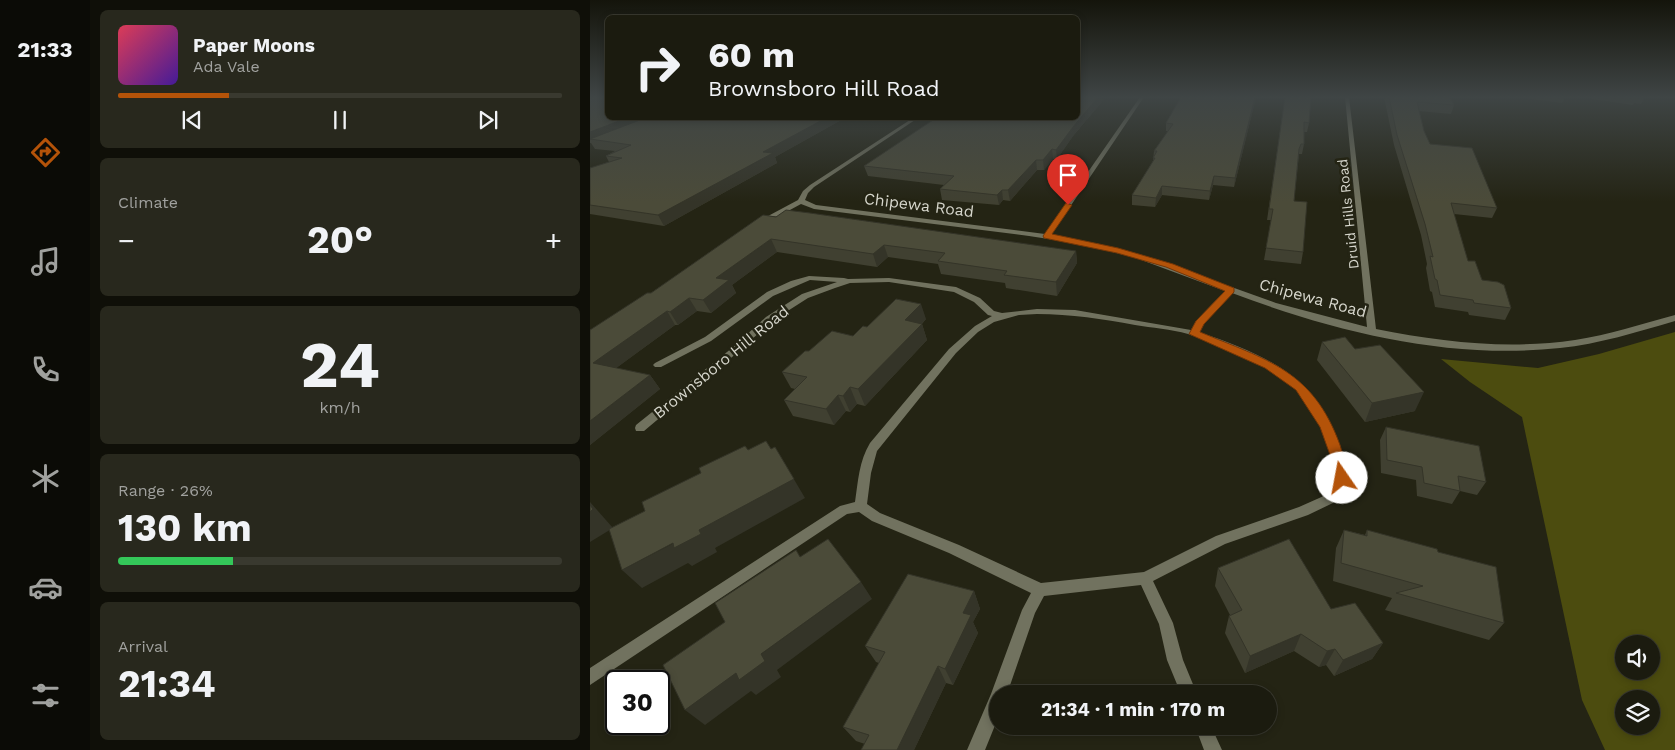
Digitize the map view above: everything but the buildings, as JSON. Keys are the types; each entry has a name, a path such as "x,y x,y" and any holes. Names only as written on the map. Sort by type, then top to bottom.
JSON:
{"street":[{"path":"754,226 801,201 805,192 812,186 895,132"},
{"path":"1047,236 1118,132"},
{"name":"Druid Hills Road","path":"1351,132 1372,330"},
{"name":"Chipewa Road","path":"801,201 814,207 1047,236 1118,250 1169,266 1296,312 1372,330 1445,343 1516,348 1560,345 1615,336 1675,318"},
{"path":"658,365 708,339 770,294 794,283 809,278 850,281"},
{"name":"Brownsboro Hill Road","path":"640,428 735,350 769,319 805,296 850,281 890,280 956,290 977,300 991,313 1001,316"},
{"path":"1194,334 1199,323 1231,290"},
{"path":"1026,312 1083,314 1194,334 1269,365 1300,387 1327,426 1340,466 1343,490 1331,499 1267,524 1232,535 1145,578 1040,590 954,549 876,518 861,506 865,471 871,452 941,364 975,330 986,322 1001,316 1026,312"},
{"path":"590,677 844,510 861,506"},
{"path":"1145,578 1166,623 1175,660 1186,685"},
{"path":"1002,685 1030,610 1040,590"},
{"path":"976,750 989,718"},
{"path":"1207,735 1213,750"}],"shaded area":[{"path":"1675,332 1675,750 1605,750 1582,700 1522,417 1470,382 1441,359 1538,368 1599,354"}],"route":[{"path":"1068,205 1047,236 1118,250 1169,266 1231,290 1199,323 1194,334 1215,341 1269,365 1300,387 1327,426 1342,478"}]}
